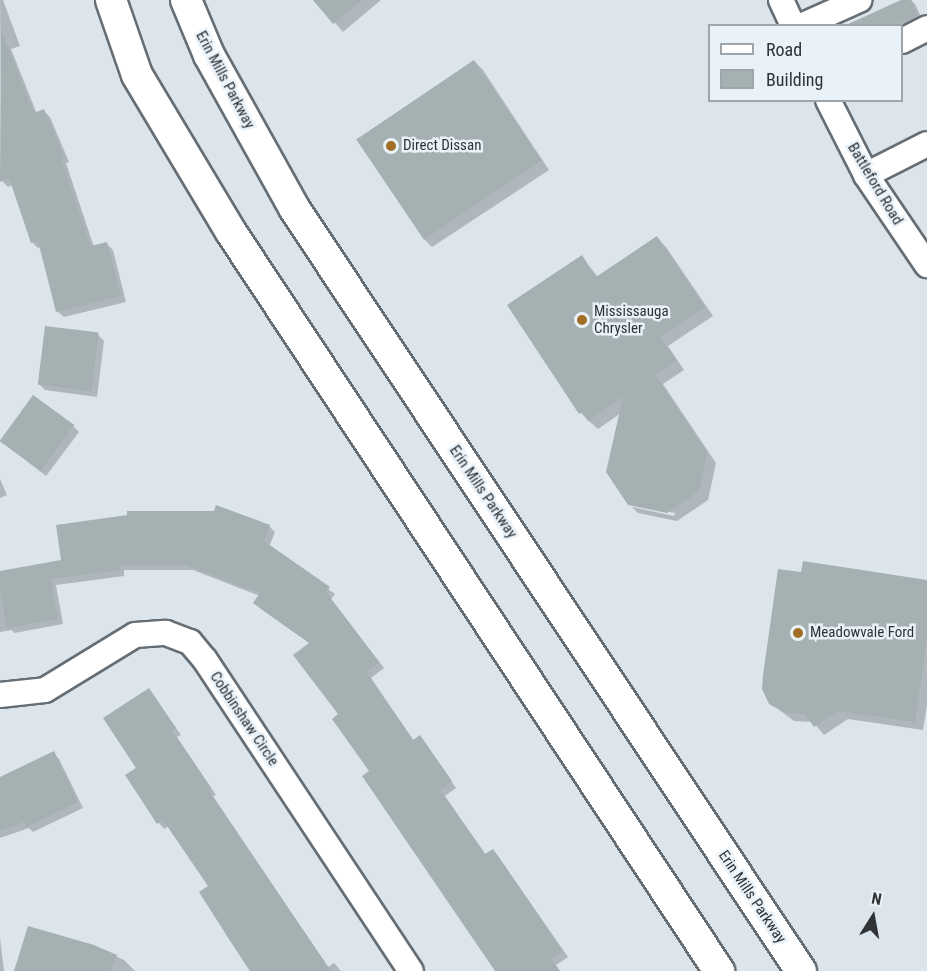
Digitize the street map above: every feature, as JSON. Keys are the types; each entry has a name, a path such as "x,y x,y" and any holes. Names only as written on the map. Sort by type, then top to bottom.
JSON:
{"main road":[{"path":"111,0 137,75 231,232 720,971"},
{"name":"Erin Mills Parkway","path":"186,0 209,55 294,208 801,971"}],"street":[{"path":"781,0 792,24"},
{"path":"805,24 859,0"},
{"path":"903,40 927,28"},
{"name":"Battleford Road","path":"829,102 866,175 927,265"},
{"path":"866,175 927,144"},
{"name":"Cobbinshaw Circle","path":"0,695 45,690 135,634 166,633 190,642 205,660 411,971"}],"building":[{"path":"313,0 362,0 333,24"},
{"path":"901,0 911,0 918,15 898,24 848,24"},
{"path":"1,30 34,113 44,109 64,156 61,158 91,246 107,242 121,296 56,312 38,241 31,243 9,178 0,182"},
{"path":"474,60 542,160 424,240 356,139"},
{"path":"657,236 705,307 660,337 676,361 655,375 707,452 699,491 667,513 628,505 606,472 623,397 588,421 582,412 579,414 507,305 582,255 596,277"},
{"path":"45,326 99,333 91,391 38,385"},
{"path":"33,395 74,425 41,471 0,441"},
{"path":"216,505 270,525 264,541 330,587 326,592 379,662 366,672 413,740 420,735 452,781 440,790 485,854 493,849 563,951 551,959 560,971 495,971 362,776 369,771 332,719 338,714 293,655 309,643 253,603 260,593 185,565 119,565 119,570 51,579 58,619 7,628 0,591 0,571 61,560 56,525 127,515 127,511 214,511"},
{"path":"803,561 927,580 927,639 915,722 838,711 814,727 805,714 784,712 769,704 762,689 778,569 801,572"},
{"path":"149,688 176,728 172,731 211,788 208,790 331,971 250,971 234,947 199,892 208,886 163,820 157,824 125,775 136,768 103,718"},
{"path":"54,751 78,802 26,827 24,822 0,831 0,777"},
{"path":"28,926 94,945 117,955 110,971 14,971"}],"place":[{"name":"Direct Dissan","path":"391,146"},
{"name":"Mississauga Chrysler","path":"582,320"},
{"name":"Meadowvale Ford","path":"798,633"}]}
